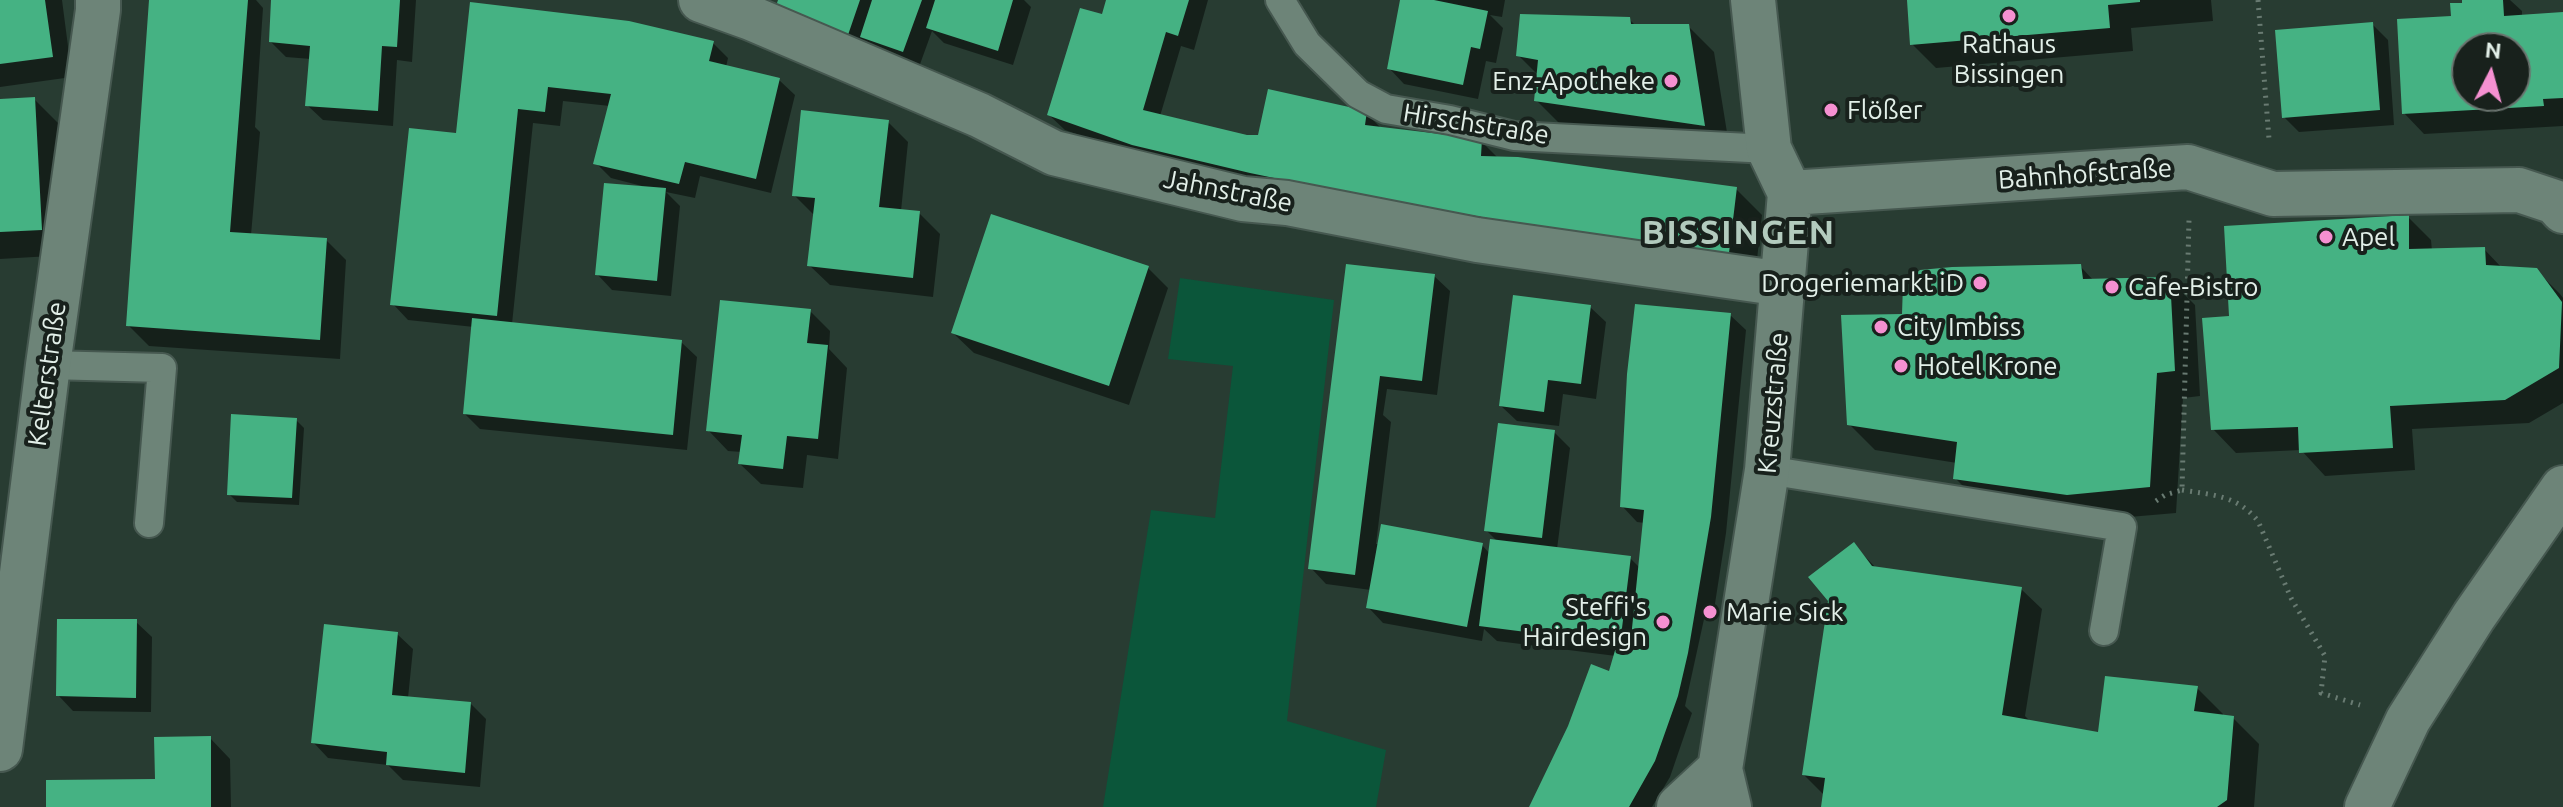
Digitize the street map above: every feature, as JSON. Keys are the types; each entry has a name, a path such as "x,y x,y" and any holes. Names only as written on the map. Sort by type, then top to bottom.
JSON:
{"street":[{"name":"Kelterstraße","path":"0,749 98,0"},
{"name":"Jahnstraße","path":"701,0 751,18 979,115 1054,153 1243,199 1287,203 1477,240 1783,284"},
{"name":"Kreuzstraße","path":"1724,788 1767,470 1790,193 1769,149 1753,0"},
{"name":"Bahnhofstraße","path":"1790,193 2188,167 2273,194 2519,190 2555,202 2563,211"},
{"path":"2367,807 2408,720 2474,616 2563,488"},
{"path":"1679,807 1724,788"}],"lane":[{"name":"Hirschstraße","path":"1280,0 1307,44 1358,94 1386,109 1450,120 1514,136 1769,149"},
{"path":"48,365 162,368 149,523"},
{"path":"1767,470 2122,527 2104,631"}],"path":[{"path":"2258,0 2273,194"},
{"path":"2183,478 2190,235"},
{"path":"2182,490 2235,500 2258,521 2291,598 2325,656 2321,693 2408,720"}],"green space":[{"path":"1180,278 1334,300 1287,721 1386,750 1376,807 1103,807 1151,510 1215,518 1233,366 1168,359"}],"building":[{"path":"0,0 45,0 53,57 0,64"},
{"path":"149,0 248,0 230,232 327,238 320,340 126,326"},
{"path":"271,0 400,0 397,47 382,46 378,111 305,106 310,46 269,42"},
{"path":"778,0 860,0 848,35 776,6"},
{"path":"872,0 922,0 903,52 860,37"},
{"path":"935,0 1013,0 998,51 926,28"},
{"path":"1106,0 1189,0 1178,36 1166,32 1143,110 1258,135 1268,89 1367,111 1365,125 1482,139 1481,156 1518,157 1737,187 1728,261 1250,173 1132,145 1047,115 1080,8 1102,14"},
{"path":"1400,0 1434,0 1488,11 1480,49 1471,47 1463,85 1387,69"},
{"name":"Rathaus Bissingen","path":"1907,0 2140,2 2108,5 2110,28 1910,45"},
{"path":"2503,0 2504,16 2563,12 2563,98 2543,99 2544,106 2531,107 2531,32 2451,32 2451,111 2402,114 2397,19 2451,16 2450,3"},
{"path":"470,2 629,21 714,41 709,61 780,78 756,179 685,162 679,184 593,164 611,94 548,87 545,112 518,109 497,316 390,305 409,128 456,133"},
{"path":"1520,14 1630,17 1631,24 1689,24 1705,126 1534,101 1538,60 1516,56"},
{"path":"2373,22 2380,110 2282,118 2275,30"},
{"path":"35,97 42,230 0,232 0,99"},
{"path":"801,110 889,120 879,207 920,211 913,278 807,266 815,198 792,196"},
{"path":"604,183 666,188 657,281 595,275"},
{"path":"991,214 1149,266 1109,386 951,333"},
{"path":"2409,215 2409,249 2485,247 2486,265 2537,268 2562,302 2559,368 2505,400 2390,406 2393,448 2299,453 2298,427 2211,430 2202,318 2229,316 2224,226"},
{"path":"1346,264 1435,274 1422,381 1380,376 1355,575 1308,569"},
{"path":"2081,264 2083,279 2170,277 2175,371 2157,373 2150,487 2067,495 1953,479 1957,442 1847,425 1841,315 1902,314 1903,284 1920,270"},
{"path":"1513,295 1591,305 1581,384 1548,380 1544,412 1499,406"},
{"path":"720,300 811,309 807,343 828,345 818,439 787,436 783,469 738,464 742,435 706,431"},
{"path":"1635,304 1731,313 1711,517 1688,653 1678,696 1655,761 1629,807 1529,807 1568,726 1591,664 1609,671 1616,647 1630,648 1644,510 1620,507 1627,374"},
{"path":"472,318 682,340 673,435 463,414"},
{"path":"231,414 297,418 292,498 227,495"},
{"path":"1498,423 1555,430 1542,538 1484,531"},
{"path":"1381,524 1483,543 1467,627 1366,608"},
{"path":"1490,539 1631,556 1620,644 1479,626"},
{"path":"1854,542 1872,566 2022,587 2002,715 2098,732 2105,676 2198,686 2194,711 2234,716 2227,800 2217,807 1821,807 1825,778 1802,775 1828,601 1808,577"},
{"path":"57,619 137,619 136,698 56,696"},
{"path":"324,624 398,632 392,695 471,702 465,773 386,765 387,752 311,743"},
{"path":"211,736 211,807 46,807 46,780 155,779 154,737"}],"place":[{"name":"Rathaus Bissingen","path":"2009,16"},
{"name":"Enz-Apotheke","path":"1671,81"},
{"name":"Flößer","path":"1831,110"},
{"name":"Apel","path":"2326,237"},
{"name":"Drogeriemarkt iD","path":"1980,283"},
{"name":"Cafe-Bistro","path":"2112,287"},
{"name":"City Imbiss","path":"1881,327"},
{"name":"Hotel Krone","path":"1901,366"},
{"name":"Marie Sick","path":"1710,612"},
{"name":"Steffi's Hairdesign","path":"1663,622"}],"district":[{"name":"BISSINGEN","path":"1739,233"}]}
